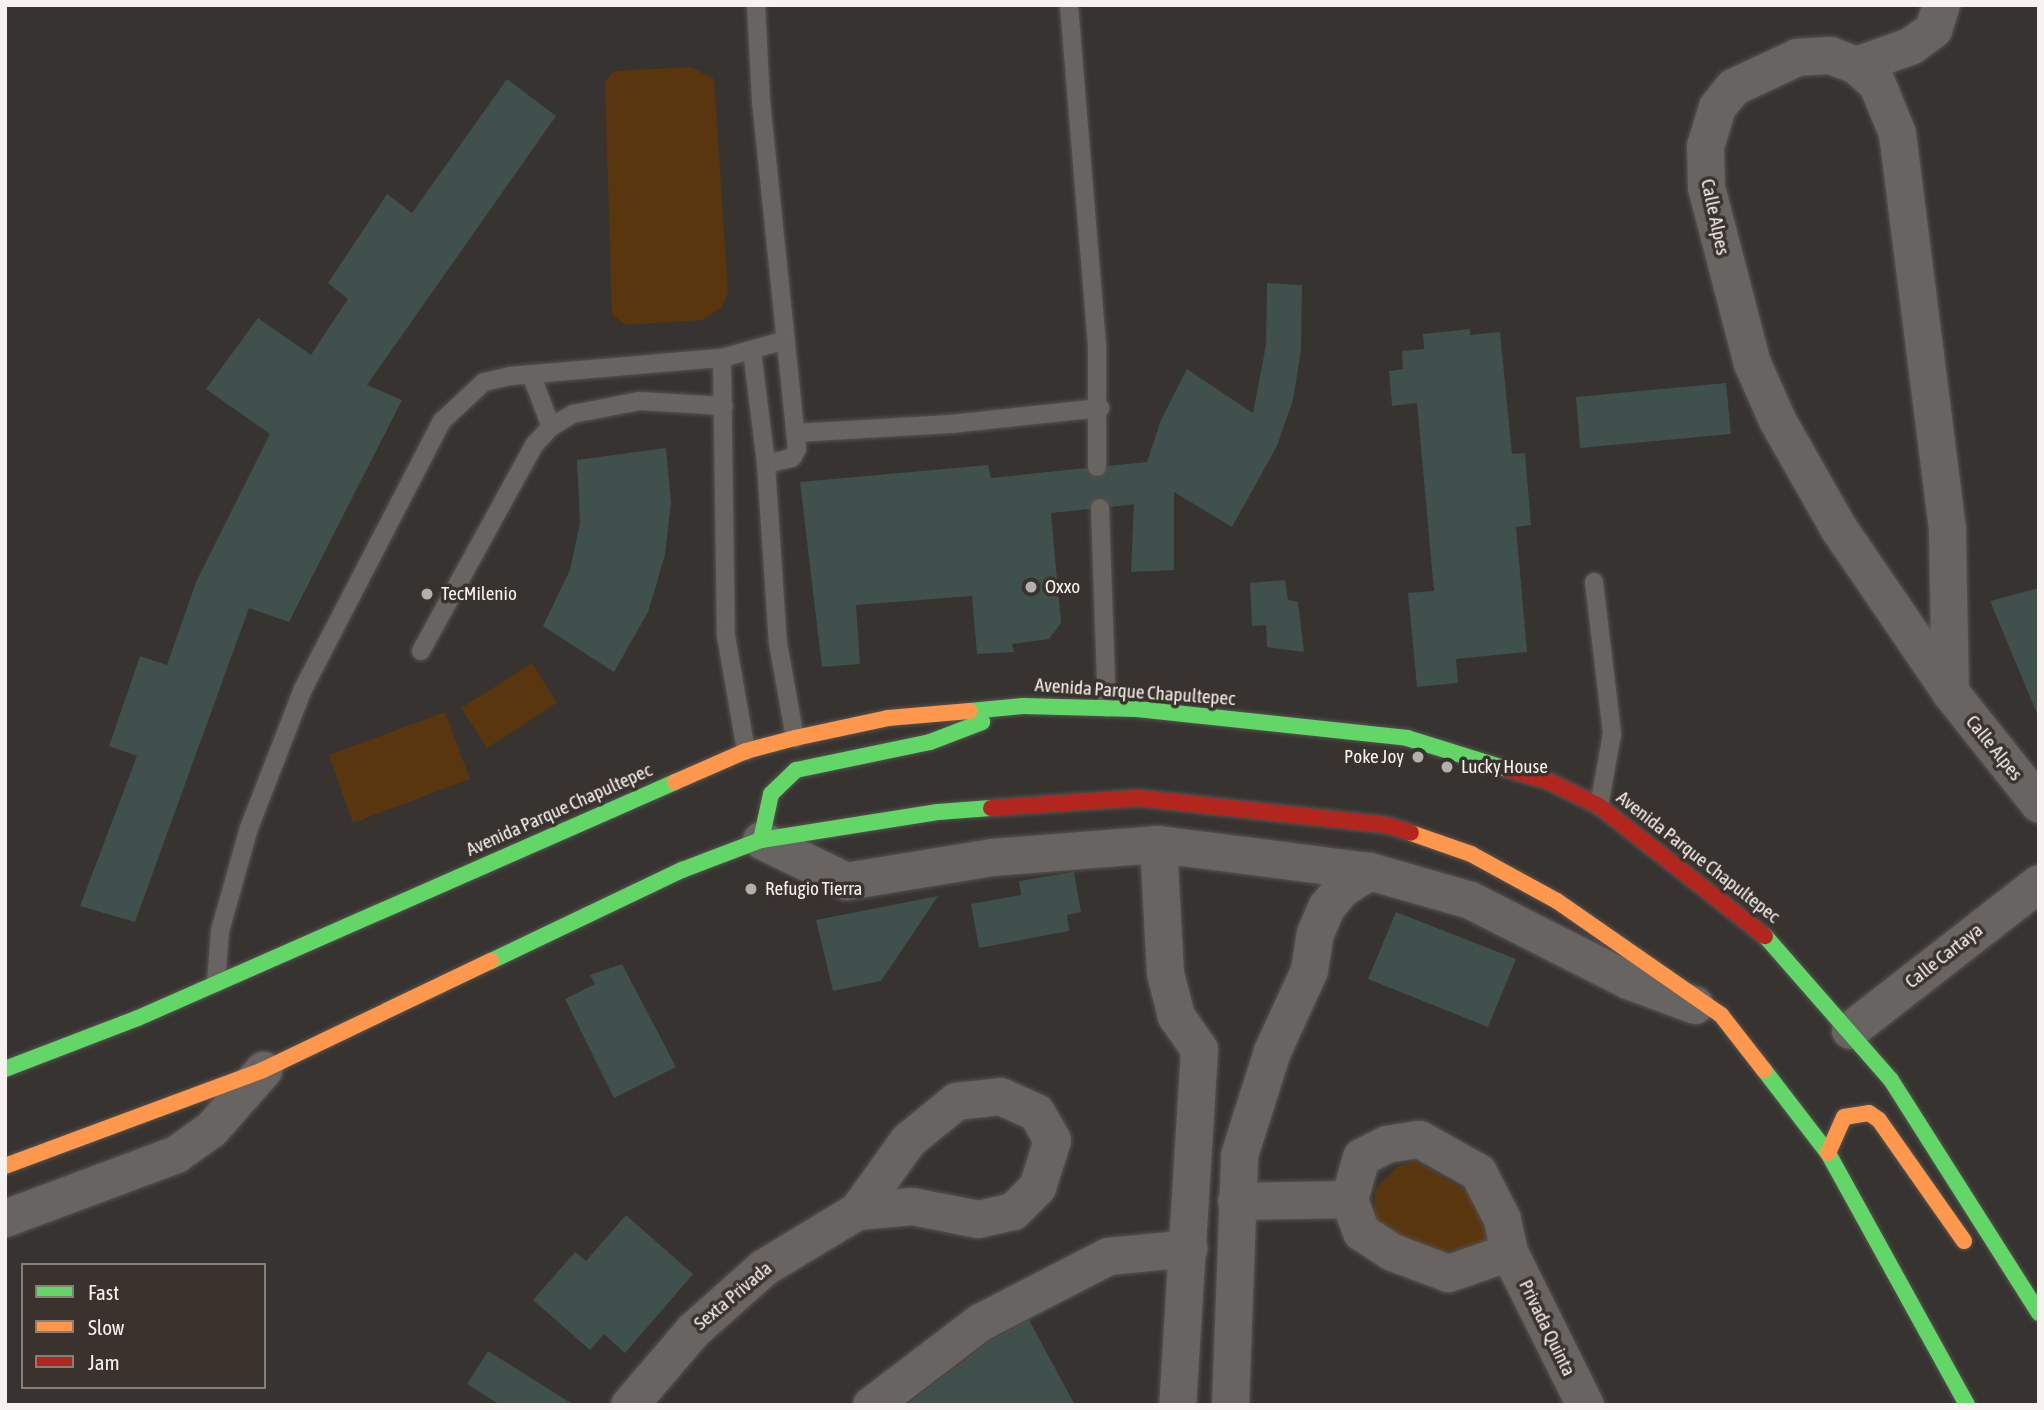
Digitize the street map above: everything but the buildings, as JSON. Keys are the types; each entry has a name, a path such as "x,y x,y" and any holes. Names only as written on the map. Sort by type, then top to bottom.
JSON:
{"main road":[{"name":"Avenida Parque Chapultepec","path":"5,1069 216,983 747,751 795,738 888,718 1023,706 1107,708 1408,738 1548,781 1599,806 1729,904 1781,950 1891,1080 2039,1313"},
{"path":"761,840 771,794 796,770 930,742 1023,706"},
{"path":"5,1166 263,1070 682,870 761,840 938,812 1138,798 1387,825 1471,855 1558,901 1721,1015 1828,1153 1953,1373 1967,1405"},
{"path":"1828,1153 1836,1127 1844,1117 1869,1113 1879,1120 1971,1251"},
{"path":"2003,1291 2039,1321"}],"street":[{"path":"1941,5 1933,29 1910,46 1856,65 1877,84 1897,133 1947,529 1950,692"},
{"name":"Calle Alpes","path":"1856,65 1830,55 1797,57 1733,87 1717,107 1705,146 1706,187 1752,363 1777,421 1839,530 1950,692 2039,804"},
{"path":"761,840 846,881 992,857 1158,844 1369,871 1470,900 1630,981 1721,1015"},
{"path":"1158,844 1164,973 1176,1016 1199,1049 1189,1248 1177,1391 1230,1394 1239,1155 1272,1051 1309,970 1315,933 1326,907 1342,888 1369,871"},
{"name":"Calle Cartaya","path":"1850,1030 2039,883"},
{"path":"5,1219 176,1154 211,1129 263,1070"},
{"name":"Sexta Privada","path":"629,1405 693,1330 764,1267 857,1211 908,1140 956,1101 1000,1096 1036,1112 1052,1140 1037,1187 1013,1211 978,1219 912,1206 857,1211"},
{"name":"Privada Quinta","path":"1349,1199 1361,1157 1386,1144 1419,1139 1478,1172 1502,1219 1509,1252 1585,1405"},
{"path":"1195,1153 1239,1155"},
{"path":"1236,1201 1349,1199 1361,1232 1392,1252 1448,1273 1509,1252"},
{"path":"871,1405 980,1322 1108,1256 1189,1248"}],"lane":[{"path":"756,5 757,44 796,433 792,458 765,464"},
{"path":"1070,12 1100,408 1097,467"},
{"path":"216,983 220,931 249,828 303,690 442,421 484,382 722,358 786,340"},
{"path":"752,351 765,464 778,643 795,738"},
{"path":"722,358 726,636 747,751"},
{"path":"532,377 551,427"},
{"path":"421,651 535,444 551,427 573,414 639,401 724,406"},
{"path":"796,433 951,424 1100,408"},
{"path":"1100,508 1107,708"},
{"path":"1594,582 1612,734 1599,806"}],"shaded area":[{"path":"691,67 714,79 728,293 722,307 703,320 626,325 612,315 605,82 614,71"},
{"path":"532,663 557,703 487,748 461,708"},
{"path":"445,712 470,779 353,823 329,755"},
{"path":"1415,1161 1467,1191 1490,1228 1489,1246 1443,1251 1398,1237 1374,1218 1375,1189 1397,1167"}],"traffic: fast":[{"path":"970,711 1023,706 1137,709 1407,738 1507,769"},
{"path":"761,840 771,794 796,770 930,742 982,722"},
{"path":"5,1069 138,1018 675,782"},
{"path":"491,961 682,870 761,840 938,812 991,808"},
{"path":"1765,936 1891,1080 2039,1313"},
{"path":"1764,1070 1828,1153 1967,1405"}],"traffic: slow":[{"path":"675,782 746,751 795,738 888,718 970,711"},
{"path":"1411,833 1471,854 1557,901 1721,1015 1764,1070"},
{"path":"5,1166 263,1070 491,961"},
{"path":"1828,1153 1844,1117 1869,1113 1879,1120 1964,1241"}],"traffic: jam":[{"path":"1507,769 1548,781 1599,806 1765,936"},
{"path":"991,808 1138,798 1387,825 1411,833"}],"place":[{"name":"Oxxo","path":"1031,587"},
{"name":"TecMilenio","path":"427,594"},
{"name":"Poke Joy","path":"1418,757"},
{"name":"Lucky House","path":"1447,767"},
{"name":"Refugio Tierra","path":"751,889"}]}
